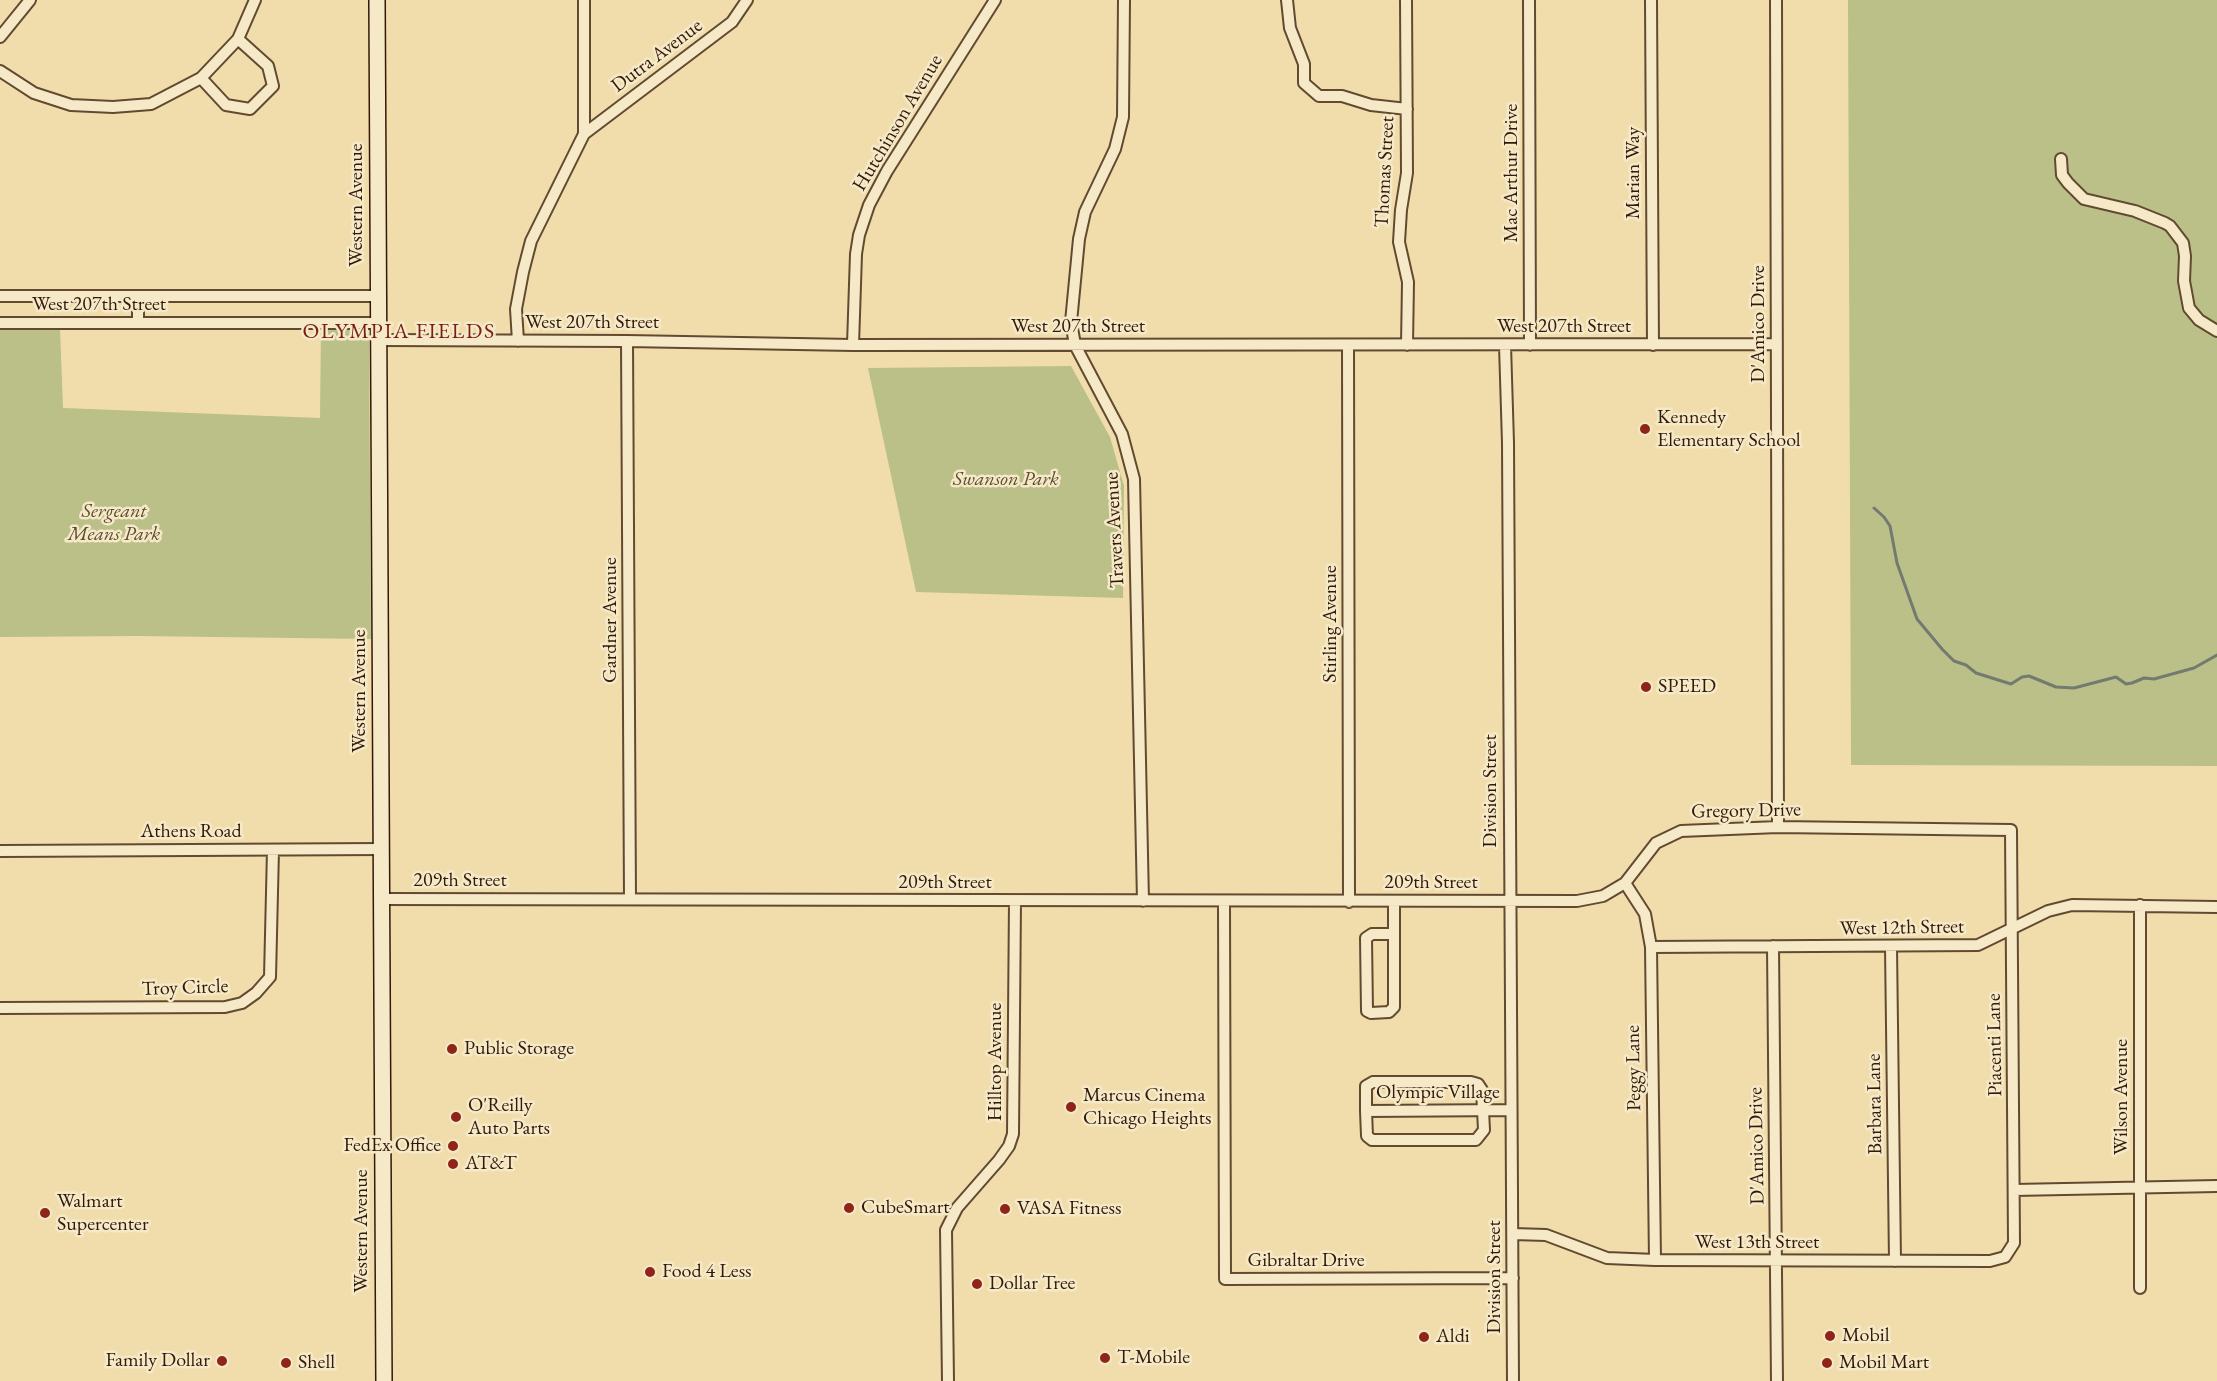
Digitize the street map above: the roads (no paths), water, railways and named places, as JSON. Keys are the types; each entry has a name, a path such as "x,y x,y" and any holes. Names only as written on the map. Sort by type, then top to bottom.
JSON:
{"main road":[{"name":"Western Avenue","path":"377,0 384,1381"}],"street":[{"path":"0,37 30,0"},
{"path":"0,71 34,93 71,105 114,107 151,104 201,78 238,39 255,0"},
{"path":"518,341 516,309 531,241 584,134 584,0"},
{"name":"Dutra Avenue","path":"584,134 732,22 747,0"},
{"name":"Hutchinson Avenue","path":"853,345 856,254 859,235 869,205 887,171 994,0"},
{"name":"Travers Avenue","path":"1124,0 1123,117 1115,149 1092,195 1080,232 1071,329 1075,345 1122,434 1134,479 1143,901"},
{"path":"1287,0 1290,28 1304,64 1304,83 1319,96 1342,96 1371,105 1407,109"},
{"name":"Thomas Street","path":"1406,0 1407,173 1399,243 1408,282 1407,345"},
{"name":"Mac Arthur Drive","path":"1529,0 1530,345"},
{"name":"Marian Way","path":"1651,0 1653,345"},
{"name":"D'Amico Drive","path":"1776,0 1778,827"},
{"path":"201,78 226,105 250,109 273,86 268,66 238,39"},
{"path":"2061,159 2062,175 2084,199 2135,211 2170,226 2183,243 2184,280 2189,308 2199,320 2217,331"},
{"name":"West 207th Street","path":"0,296 379,296"},
{"path":"138,296 138,323"},
{"name":"West 207th Street","path":"0,323 379,323"},
{"name":"West 207th Street","path":"379,340 853,345 1777,344"},
{"name":"Gardner Avenue","path":"627,341 630,899"},
{"name":"Division Street","path":"1505,345 1508,443 1513,1381"},
{"name":"Stirling Avenue","path":"1348,346 1349,902"},
{"name":"Gregory Drive","path":"1509,901 1590,900 1603,896 1625,882 1656,843 1681,831 1778,827 2011,830"},
{"name":"Piacenti Lane","path":"2004,1257 2014,1243 2011,830"},
{"name":"Athens Road","path":"0,851 381,849"},
{"name":"Troy Circle","path":"0,1008 225,1008 242,1004 270,977 273,850"},
{"name":"Peggy Lane","path":"1625,882 1645,914 1651,947 1655,1260"},
{"name":"209th Street","path":"382,899 1509,901"},
{"name":"Hilltop Avenue","path":"948,1381 946,1230 957,1208 1009,1146 1013,1134 1015,901"},
{"path":"1394,901 1394,934 1394,1007 1389,1012 1371,1013 1367,1011 1366,938 1372,934 1394,934"},
{"name":"Gibraltar Drive","path":"1224,902 1225,1279 1513,1278"},
{"name":"West 12th Street","path":"1651,947 1978,945 2048,911 2072,905 2217,907"},
{"name":"Wilson Avenue","path":"2140,905 2140,1288"},
{"name":"D'Amico Drive","path":"1773,946 1776,1381"},
{"name":"Barbara Lane","path":"1891,947 1895,1261"},
{"path":"1373,1082 1478,1084 1482,1090 1484,1130 1476,1140 1372,1140 1367,1136 1366,1111 1366,1086 1373,1082"},
{"name":"Olympic Village","path":"1366,1111 1511,1110"},
{"path":"2014,1190 2217,1186"},
{"name":"West 13th Street","path":"1513,1234 1546,1235 1607,1258 1990,1261 2004,1257"}],"waterway":[{"path":"1874,508 1890,526 1897,563 1917,619 1954,661 1966,665 1976,673 2011,684 2022,677 2029,676 2056,687 2074,688 2116,677 2126,684 2144,678 2154,679 2194,668 2217,655"}],"place":[{"name":"Kennedy Elementary School","path":"1645,429"},
{"name":"SPEED","path":"1646,687"},
{"name":"Public Storage","path":"452,1049"},
{"name":"Marcus Cinema Chicago Heights","path":"1071,1107"},
{"name":"O'Reilly Auto Parts","path":"456,1117"},
{"name":"FedEx Office","path":"453,1146"},
{"name":"AT&T","path":"453,1164"},
{"name":"CubeSmart","path":"849,1208"},
{"name":"VASA Fitness","path":"1005,1209"},
{"name":"Walmart Supercenter","path":"45,1213"},
{"name":"Food 4 Less","path":"650,1272"},
{"name":"Dollar Tree","path":"977,1284"},
{"name":"Mobil","path":"1830,1336"},
{"name":"Aldi","path":"1424,1337"},
{"name":"T-Mobile","path":"1105,1358"},
{"name":"Family Dollar","path":"222,1361"},
{"name":"Shell","path":"286,1363"},
{"name":"Mobil Mart","path":"1827,1363"}],"district":[{"name":"OLYMPIA FIELDS","path":"399,332"}],"park label":[{"name":"Swanson Park","path":"1006,480"},
{"name":"Sergeant Means Park","path":"114,524"}]}
